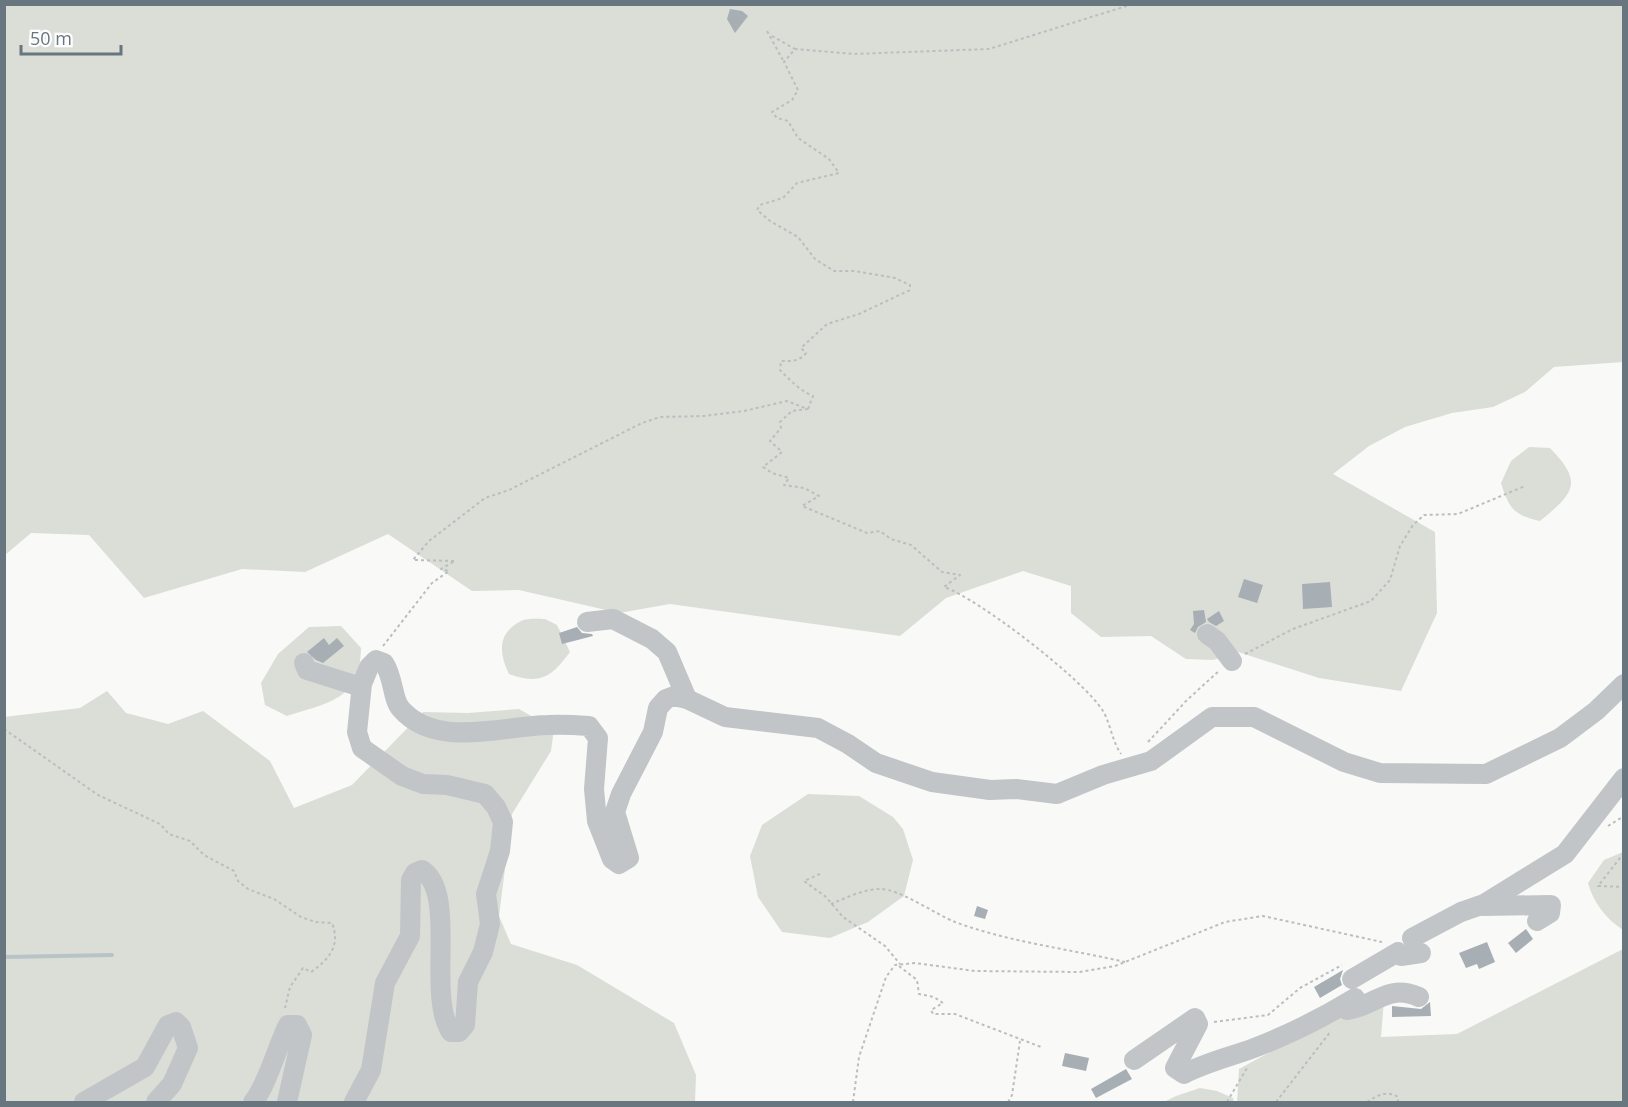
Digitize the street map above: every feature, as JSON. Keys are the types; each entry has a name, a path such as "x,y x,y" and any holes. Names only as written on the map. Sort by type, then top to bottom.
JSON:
{"street":[{"path":"587,622 613,619 652,639 667,652 687,699"},
{"path":"1207,634 1217,641 1232,661"},
{"path":"354,1102 371,1070 385,983 410,936 411,880 415,873 422,870 431,879 440,914 442,933 439,976 444,1022 451,1032 459,1032 465,1025 468,982 483,952 490,924 486,894 500,851 503,822 496,807 485,794 447,785 423,784 402,776 362,748 357,732 361,687 369,667 376,660 384,663 392,675 396,702 417,723 436,730 468,732 547,724 589,726 598,738 594,789 597,821 612,859 620,864 629,858 615,812 621,794 653,732 658,708 666,699 674,696 687,699 725,717 818,729 848,744 876,763 932,782 990,790 1016,789 1057,794 1103,775 1151,760 1212,717 1254,717 1344,762 1380,773 1486,774 1560,738 1596,711 1623,684"},
{"path":"304,663 307,670 361,687"},
{"path":"1134,1060 1195,1018 1198,1024 1175,1068 1179,1072 1185,1074 1208,1061 1254,1048 1349,988 1404,948 1461,912 1480,906 1565,854 1623,778"},
{"path":"1480,906 1551,905 1550,913 1537,921"},
{"path":"1349,988 1355,1009 1382,995 1404,990 1419,997"},
{"path":"84,1102 145,1067 168,1025 176,1022 181,1027 188,1048 172,1084 156,1102"},
{"path":"253,1102 262,1092 265,1078 288,1025 297,1024 302,1035 287,1102"}],"path":[{"path":"770,35 795,50 853,54 989,49 1132,4"},
{"path":"767,31 798,90 792,99 772,112 777,118 788,121 798,138 829,159 839,173 797,183 783,198 760,205 757,210 798,237 815,259 834,271 864,273 895,279 910,285 909,290 859,314 827,324 801,348 806,353 803,357 797,360 780,361 780,370 804,393 813,396 808,409"},
{"path":"784,62 795,50"},
{"path":"380,650 432,583 449,571 441,569 455,561 413,560 429,541 485,498 509,490 642,423 660,417 704,417 787,401 808,409"},
{"path":"808,409 792,411 780,422 781,428 770,441 782,452 763,467 772,473 789,478 784,485 804,488 819,496 802,506 867,533 880,531 891,539 911,545 942,572 960,574 944,587 983,608 1074,679 1102,710 1125,759"},
{"path":"1147,743 1187,700 1232,661 1293,629 1371,601 1390,580 1400,546 1413,525 1424,515 1458,514 1525,486"},
{"path":"4,729 98,795 160,824 169,834 190,841 204,855 234,871 238,881 248,889 274,899 301,917 315,922 332,923 336,935 333,951 325,962 311,972 303,968 290,987 284,1011 288,1025"},
{"path":"1623,853 1598,886 1623,887"},
{"path":"820,874 804,881 843,917 885,946 900,964"},
{"path":"831,904 862,892 881,889 919,903 954,921 995,934 1125,962"},
{"path":"852,1102 859,1058 886,977 895,965 975,971 1079,972 1125,962 1225,922 1263,916 1404,948"},
{"path":"895,965 903,967 917,980 919,994 934,997 943,1003 932,1010 933,1014 955,1014 1020,1041 1041,1047"},
{"path":"1218,1022 1268,1015 1300,988 1349,988"},
{"path":"1276,1102 1332,1029"},
{"path":"1008,1102 1012,1095 1020,1041"},
{"path":"1227,1102 1245,1074 1254,1048"},
{"path":"1367,1102 1383,1093 1398,1097 1398,1102"}],"shaded area":[{"path":"4,5 1623,5 1623,362 1554,367 1525,392 1493,407 1452,413 1405,427 1369,446 1333,474 1435,532 1437,613 1401,691 1319,678 1235,651 1228,656 1213,660 1186,659 1151,636 1101,637 1071,613 1071,586 1023,571 946,598 900,636 670,604 619,613 519,590 472,591 388,534 305,572 242,569 144,598 89,535 31,533 5,555"},
{"path":"1529,447 1550,448 1568,470 1571,479 1567,495 1540,521 1524,516 1513,509 1501,483 1511,461"},
{"path":"545,619 557,625 570,652 557,668 544,677 529,679 509,674 502,651 502,644 508,631 523,620"},
{"path":"341,626 361,648 355,679 348,689 329,702 287,716 265,705 261,683 278,654 309,627"},
{"path":"107,691 126,713 168,724 203,711 270,761 294,808 352,785 423,712 468,713 519,709 554,729 551,751 512,814 499,916 511,944 577,965 674,1023 696,1075 695,1102 5,1102 4,717 80,708"},
{"path":"808,794 859,796 893,817 903,829 913,860 904,896 868,922 830,938 782,932 758,897 750,856 762,825"},
{"path":"1623,852 1623,930 1601,910 1588,883 1604,860"},
{"path":"1623,949 1623,1102 1237,1102 1239,1069 1318,1026 1384,1000 1381,1037 1457,1034"},
{"path":"1200,1088 1217,1091 1233,1098 1234,1102 1164,1102 1176,1096"}],"building":[{"path":"730,9 742,11 748,16 735,33 727,19"},
{"path":"1244,579 1263,585 1257,603 1238,597"},
{"path":"1330,582 1332,607 1303,609 1302,584"},
{"path":"1204,610 1206,622 1198,627 1195,633 1190,630 1194,624 1193,611"},
{"path":"1219,611 1224,621 1216,626 1207,619"},
{"path":"577,627 582,633 593,636 562,644 559,633"},
{"path":"324,638 329,645 337,638 344,646 323,663 307,652"},
{"path":"977,906 988,910 985,919 974,916"},
{"path":"1526,929 1533,939 1516,953 1508,943"},
{"path":"1487,942 1495,962 1479,969 1477,964 1466,968 1459,953"},
{"path":"1343,970 1340,979 1342,985 1320,998 1314,987"},
{"path":"1430,1002 1431,1016 1392,1017 1392,1006 1421,1009"},
{"path":"1065,1053 1089,1058 1086,1071 1062,1066"},
{"path":"1126,1069 1132,1079 1096,1098 1091,1089"}],"waterway":[{"path":"4,957 112,955"}]}
